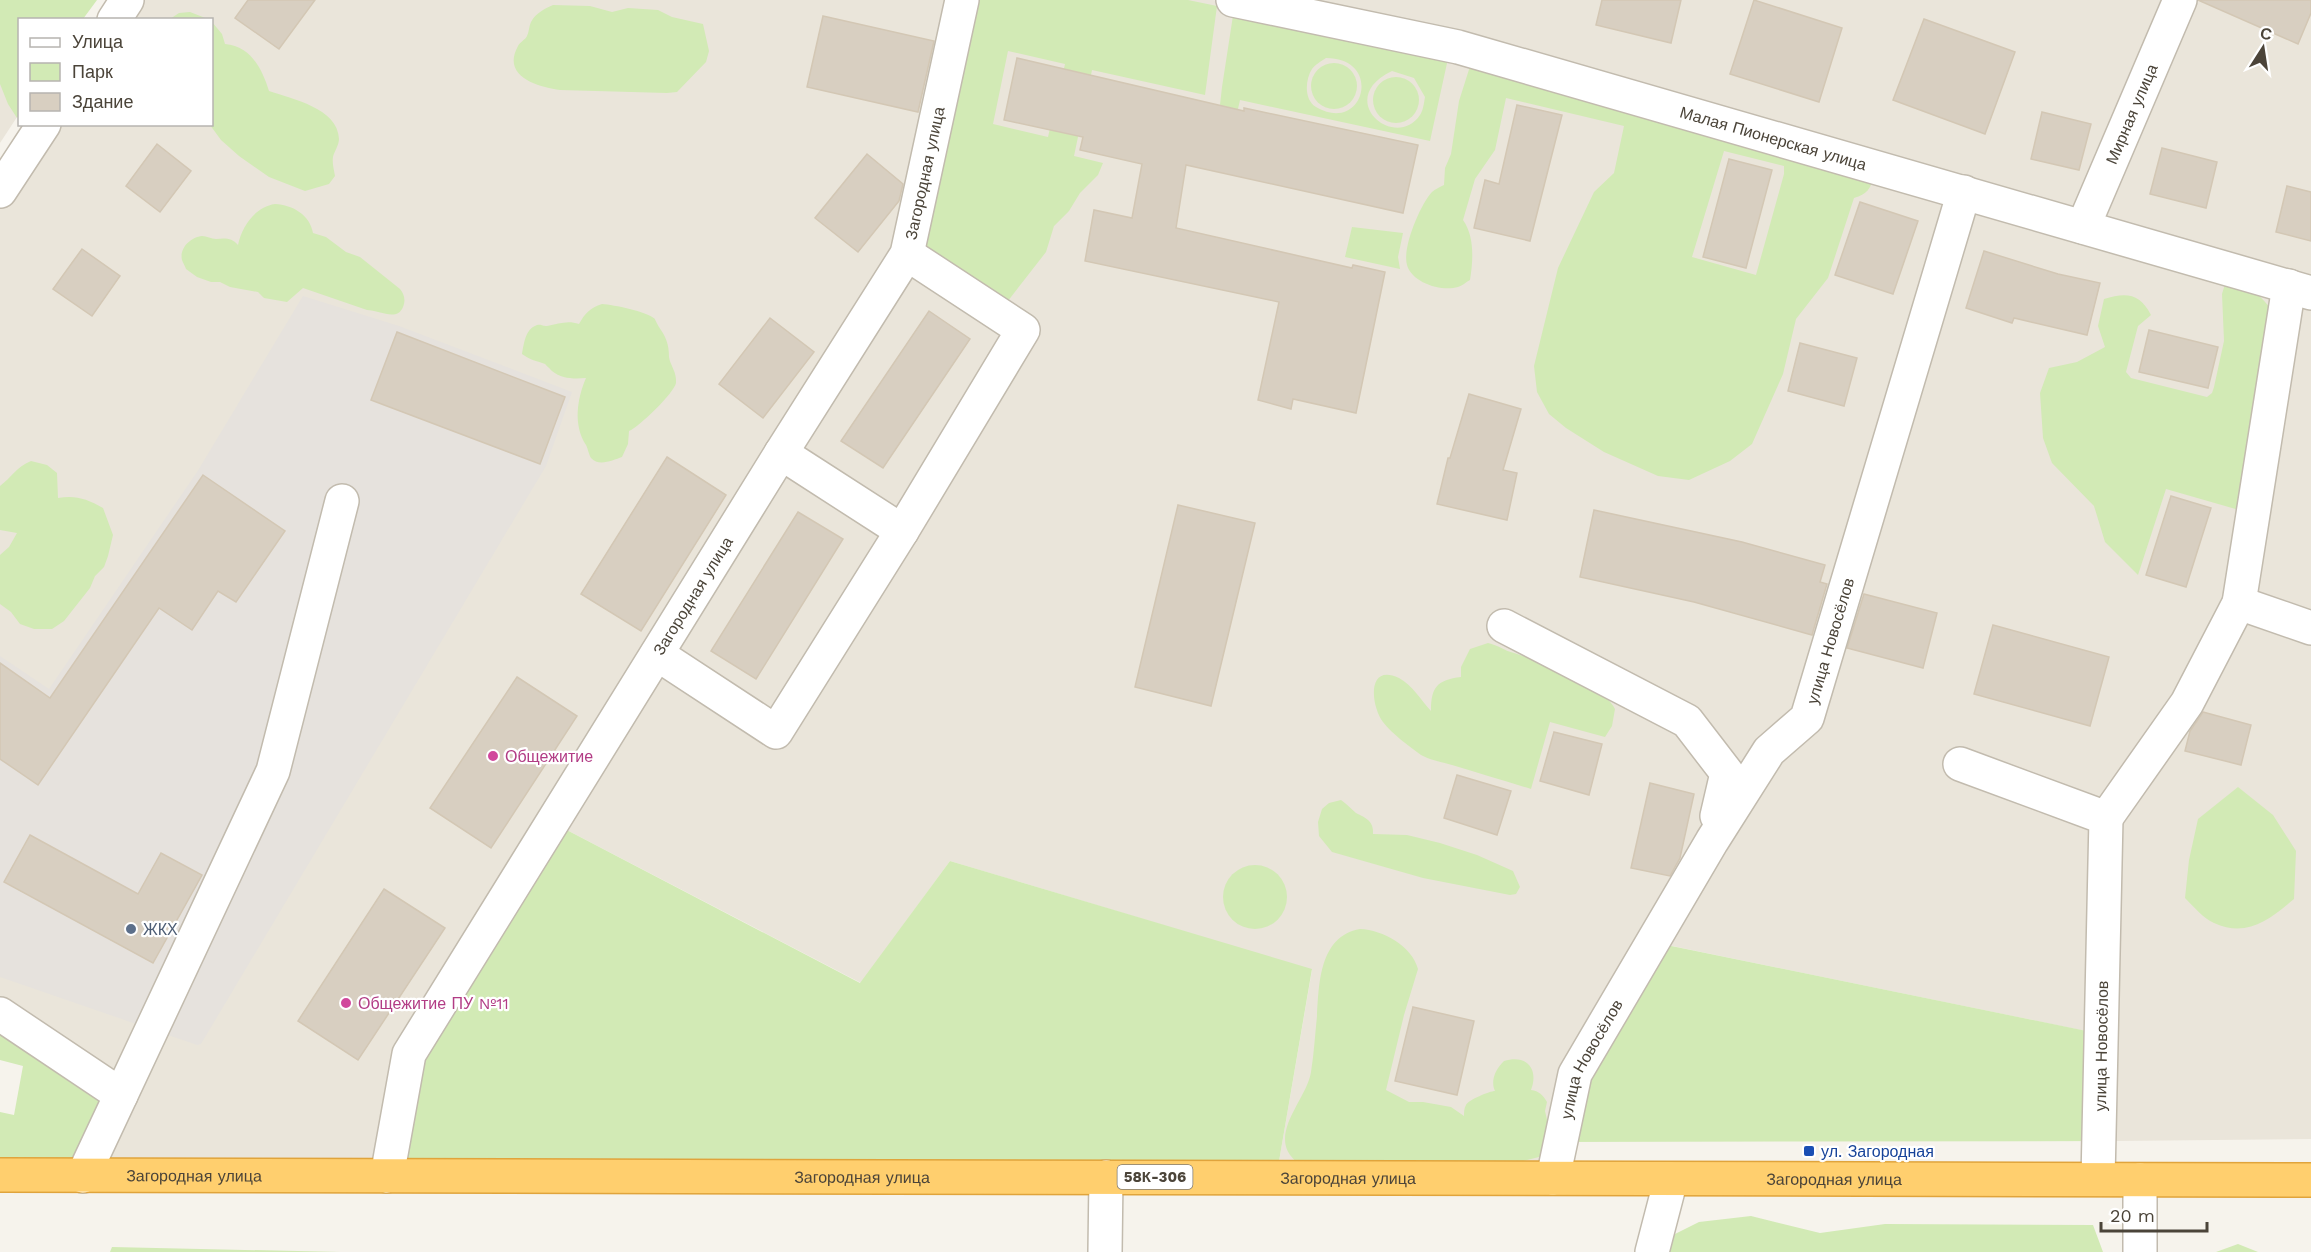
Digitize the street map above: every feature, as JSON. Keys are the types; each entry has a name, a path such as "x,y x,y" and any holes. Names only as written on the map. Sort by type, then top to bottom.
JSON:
{"highway":[{"name":"Загородная улица","path":"0,1176 2311,1180"}],"street":[{"path":"115,18 127,0"},
{"name":"Загородная улица","path":"387,1176 409,1054 781,453 907,254 962,0"},
{"name":"Малая Пионерская улица","path":"1233,0 1458,47 2300,290"},
{"name":"Мирная улица","path":"2083,227 2180,0"},
{"path":"0,191 43,126"},
{"name":"улица Новосёлов","path":"1553,1178 1575,1074 1712,841 1769,751 1807,717 1964,192"},
{"path":"657,654 776,732 902,531 1023,330 907,254"},
{"path":"1960,764 2106,818 2187,703 2239,603 2300,290"},
{"path":"781,453 902,531"},
{"path":"83,1176 273,771 342,501"},
{"path":"2239,603 2311,628"},
{"path":"1504,626 1687,721 1727,773 1712,841"},
{"name":"улица Новосёлов","path":"2098,1179 2106,818"},
{"path":"0,1014 121,1095"},
{"path":"1105,1252 1106,1177"},
{"path":"1652,1252 1671,1179"},
{"path":"2140,1180 2140,1252"}],"shaded area":[{"path":"135,0 955,0 900,253 403,1051 382,1169 93,1170 0,1007 0,203 51,126 213,126 213,18 123,18"},
{"path":"966,0 1213,0 1470,55 2311,299 2311,1139 2116,1141 2110,1036 1648,941 1550,1172 1277,1173 1312,970 950,861 861,983 561,827 660,666 779,742 1035,330 912,253"},
{"path":"1274,0 2172,0 2079,219"},
{"path":"2190,0 2311,0 2311,284 2094,223"},
{"path":"0,53 18,66 18,116 0,143"},
{"path":"911,266 1012,333 897,518 794,450"},
{"path":"303,296 399,326 572,392 546,466 201,1044 197,1045 0,977 0,656 49,689 197,472"},
{"path":"784,464 891,534 773,719 669,650"}],"green space":[{"path":"0,0 97,0 84,18 18,18 17,118 0,84"},
{"path":"970,0 1188,0 1217,6 1205,95 1092,70 1074,156 1103,163 1098,175 1080,193 1069,211 1054,226 1046,252 1004,306 916,250","holes":["1008,51 1065,64 1048,137 993,124"]},
{"path":"553,5 590,6 612,12 628,8 658,10 672,17 703,24 709,51 706,62 677,92 560,90 533,83 518,73 514,66 514,57 519,45 527,36 533,19"},
{"path":"1234,9 1449,54 1430,141 1240,100 1231,140 1216,141","holes":["1326,58 1344,61 1356,70 1361,81 1361,93 1356,104 1346,111 1333,113 1316,107 1309,100 1307,84 1312,69","1392,71 1414,78 1425,97 1420,115 1409,125 1397,128 1385,125 1374,117 1368,107 1368,95 1375,82"]},
{"path":"190,12 205,18 172,18 179,13"},
{"path":"213,23 222,34 225,44 242,49 254,60 269,91 312,106 331,120 337,128 339,139 333,157 335,176 329,184 305,191 269,177 221,140 211,126 213,126"},
{"path":"1472,60 1873,177 1868,190 1854,198 1828,278 1796,319 1783,374 1752,444 1730,461 1689,480 1658,476 1604,452 1566,428 1549,414 1537,392 1534,366 1558,268 1594,192 1614,173 1624,126 1506,98 1495,150 1475,179 1463,220 1471,241 1470,280 1458,287 1444,288 1428,285 1415,277 1407,265 1407,248 1417,216 1427,198 1433,191 1444,185 1445,168 1451,154 1459,101","holes":["1724,151 1784,166 1784,174 1756,275 1692,257"]},
{"path":"1334,63 1343,64 1351,69 1356,77 1356,95 1351,103 1343,108 1334,109 1325,108 1317,103 1312,95 1311,86 1312,77 1317,69 1325,64"},
{"path":"1396,77 1405,78 1413,83 1418,91 1418,109 1413,117 1405,122 1396,123 1387,122 1379,117 1374,109 1373,100 1374,91 1379,83 1387,78"},
{"path":"275,204 288,206 300,212 308,221 313,233 326,237 346,252 360,257 400,289 404,300 400,311 392,315 367,310 303,288 287,302 264,298 258,292 230,287 220,282 211,282 197,277 186,269 182,260 182,251 190,241 204,236 228,239 238,245 250,219 261,209"},
{"path":"1352,227 1403,233 1398,257 1400,269 1345,257"},
{"path":"2225,284 2251,290 2270,308 2246,512 2166,489 2138,575 2105,542 2094,506 2052,463 2043,438 2040,393 2049,368 2077,362 2105,347 2098,326 2104,299 2126,295 2142,302 2151,315 2138,326 2126,372 2131,378 2207,397 2212,393 2214,387 2224,341 2222,294"},
{"path":"602,304 637,311 655,319 667,341 676,383 663,402 629,431 628,444 622,457 598,462 591,458 579,429 580,395 586,378 560,376 545,364 522,354 526,337 533,327 567,322 579,324 588,311"},
{"path":"31,461 47,465 57,473 58,498 81,498 103,508 113,535 104,567 95,576 90,588 64,621 52,629 34,629 20,624 11,612 0,604 0,555 9,547 17,533 0,530 0,486 18,469"},
{"path":"1488,643 1532,659 1585,684 1603,695 1615,709 1612,726 1605,737 1550,722 1531,789 1421,755 1383,722 1376,706 1374,688 1376,681 1381,676 1388,675 1399,678 1408,685 1431,711 1432,696 1437,686 1446,680 1461,677 1461,667 1470,649"},
{"path":"2238,787 2273,815 2296,851 2294,899 2266,920 2247,928 2237,929 2210,921 2185,898 2189,860 2198,819"},
{"path":"1341,800 1356,813 1369,820 1373,834 1407,835 1477,855 1513,871 1520,887 1516,894 1510,895 1423,878 1332,852 1319,836 1318,822 1322,809 1329,803"},
{"path":"561,827 860,983 950,861 1312,969 1277,1173 396,1170 415,1057"},
{"path":"1249,865 1261,865 1278,874 1285,885 1287,897 1285,909 1278,920 1261,929 1249,929 1237,924 1228,915 1223,903 1223,891 1228,879 1237,870"},
{"path":"1360,929 1378,932 1403,946 1410,953 1418,969 1386,1090 1409,1102 1451,1107 1464,1116 1468,1103 1479,1096 1495,1091 1493,1083 1495,1075 1504,1061 1512,1059 1525,1062 1532,1070 1531,1090 1544,1097 1547,1102 1545,1111 1548,1124 1543,1156 1504,1166 1298,1163 1289,1153 1285,1142 1286,1130 1311,1072 1319,990 1324,964 1336,941 1346,933"},
{"path":"1647,941 2111,1036 2116,1141 1555,1142"},
{"path":"0,1021 113,1098 79,1169 0,1169 0,1112 14,1115 23,1066 0,1060"},
{"path":"1751,1216 1820,1233 1885,1224 2093,1225 2103,1252 1662,1252 1663,1240 1699,1222"},
{"path":"2238,1244 2258,1252 2216,1252"},
{"path":"112,1247 341,1252 110,1252"}],"building":[{"path":"248,0 315,0 279,49 235,18"},
{"path":"1602,0 1681,0 1671,43 1596,25"},
{"path":"1754,0 1842,28 1819,102 1730,74"},
{"path":"2198,0 2311,0 2311,13 2298,44"},
{"path":"823,16 934,41 918,112 807,87"},
{"path":"1924,19 2015,52 1985,134 1893,100"},
{"path":"1017,58 1244,111 1244,108 1418,145 1403,213 1186,165 1176,228 1352,268 1353,265 1385,272 1356,413 1293,399 1291,409 1258,400 1279,302 1085,261 1094,210 1132,218 1142,164 1080,150 1083,137 1004,120"},
{"path":"1517,105 1562,115 1530,241 1474,228 1485,180 1499,184"},
{"path":"2042,112 2091,124 2079,170 2031,159"},
{"path":"157,144 191,171 160,212 126,186"},
{"path":"2162,148 2217,162 2206,208 2150,194"},
{"path":"867,154 903,184 899,201 858,252 815,218"},
{"path":"1729,159 1772,170 1746,268 1703,257"},
{"path":"2287,186 2311,192 2311,241 2276,232"},
{"path":"1860,202 1918,221 1893,294 1835,275"},
{"path":"82,249 120,276 92,316 53,289"},
{"path":"1984,251 2058,274 2100,283 2087,335 2014,318 2012,323 1966,308"},
{"path":"929,311 970,339 883,468 841,441"},
{"path":"770,318 814,352 763,418 719,384"},
{"path":"2149,330 2218,347 2208,388 2139,372"},
{"path":"397,332 565,397 540,464 371,400"},
{"path":"1800,343 1857,358 1844,406 1788,391"},
{"path":"1469,394 1521,409 1503,470 1517,473 1507,520 1437,504 1448,458 1450,458"},
{"path":"667,457 726,495 641,631 581,594"},
{"path":"203,475 285,531 236,602 218,591 192,630 159,608 38,785 0,759 0,663 50,698"},
{"path":"2171,496 2211,508 2186,587 2146,575"},
{"path":"1178,505 1255,523 1211,706 1135,687"},
{"path":"1594,510 1742,542 1825,565 1820,582 1827,584 1812,635 1694,602 1580,577"},
{"path":"798,512 843,539 756,679 711,651"},
{"path":"1864,594 1937,613 1923,668 1847,648"},
{"path":"1993,625 2109,657 2090,726 1974,694"},
{"path":"517,677 577,716 491,848 430,808"},
{"path":"2203,712 2251,725 2241,765 2185,751 2190,731"},
{"path":"1554,732 1602,744 1589,795 1540,781"},
{"path":"1457,775 1511,791 1497,835 1444,818"},
{"path":"1650,783 1694,794 1680,858 1670,876 1631,868"},
{"name":"ЖКХ","path":"30,835 138,894 161,853 202,875 153,963 4,882"},
{"path":"384,889 445,928 358,1060 298,1021"},
{"path":"1413,1007 1474,1021 1457,1095 1395,1081"}],"place":[{"name":"Общежитие","path":"493,756"},
{"name":"ЖКХ","path":"131,929"},
{"name":"Общежитие ПУ №11","path":"346,1003"},
{"name":"ул. Загородная","path":"1809,1151"}]}
